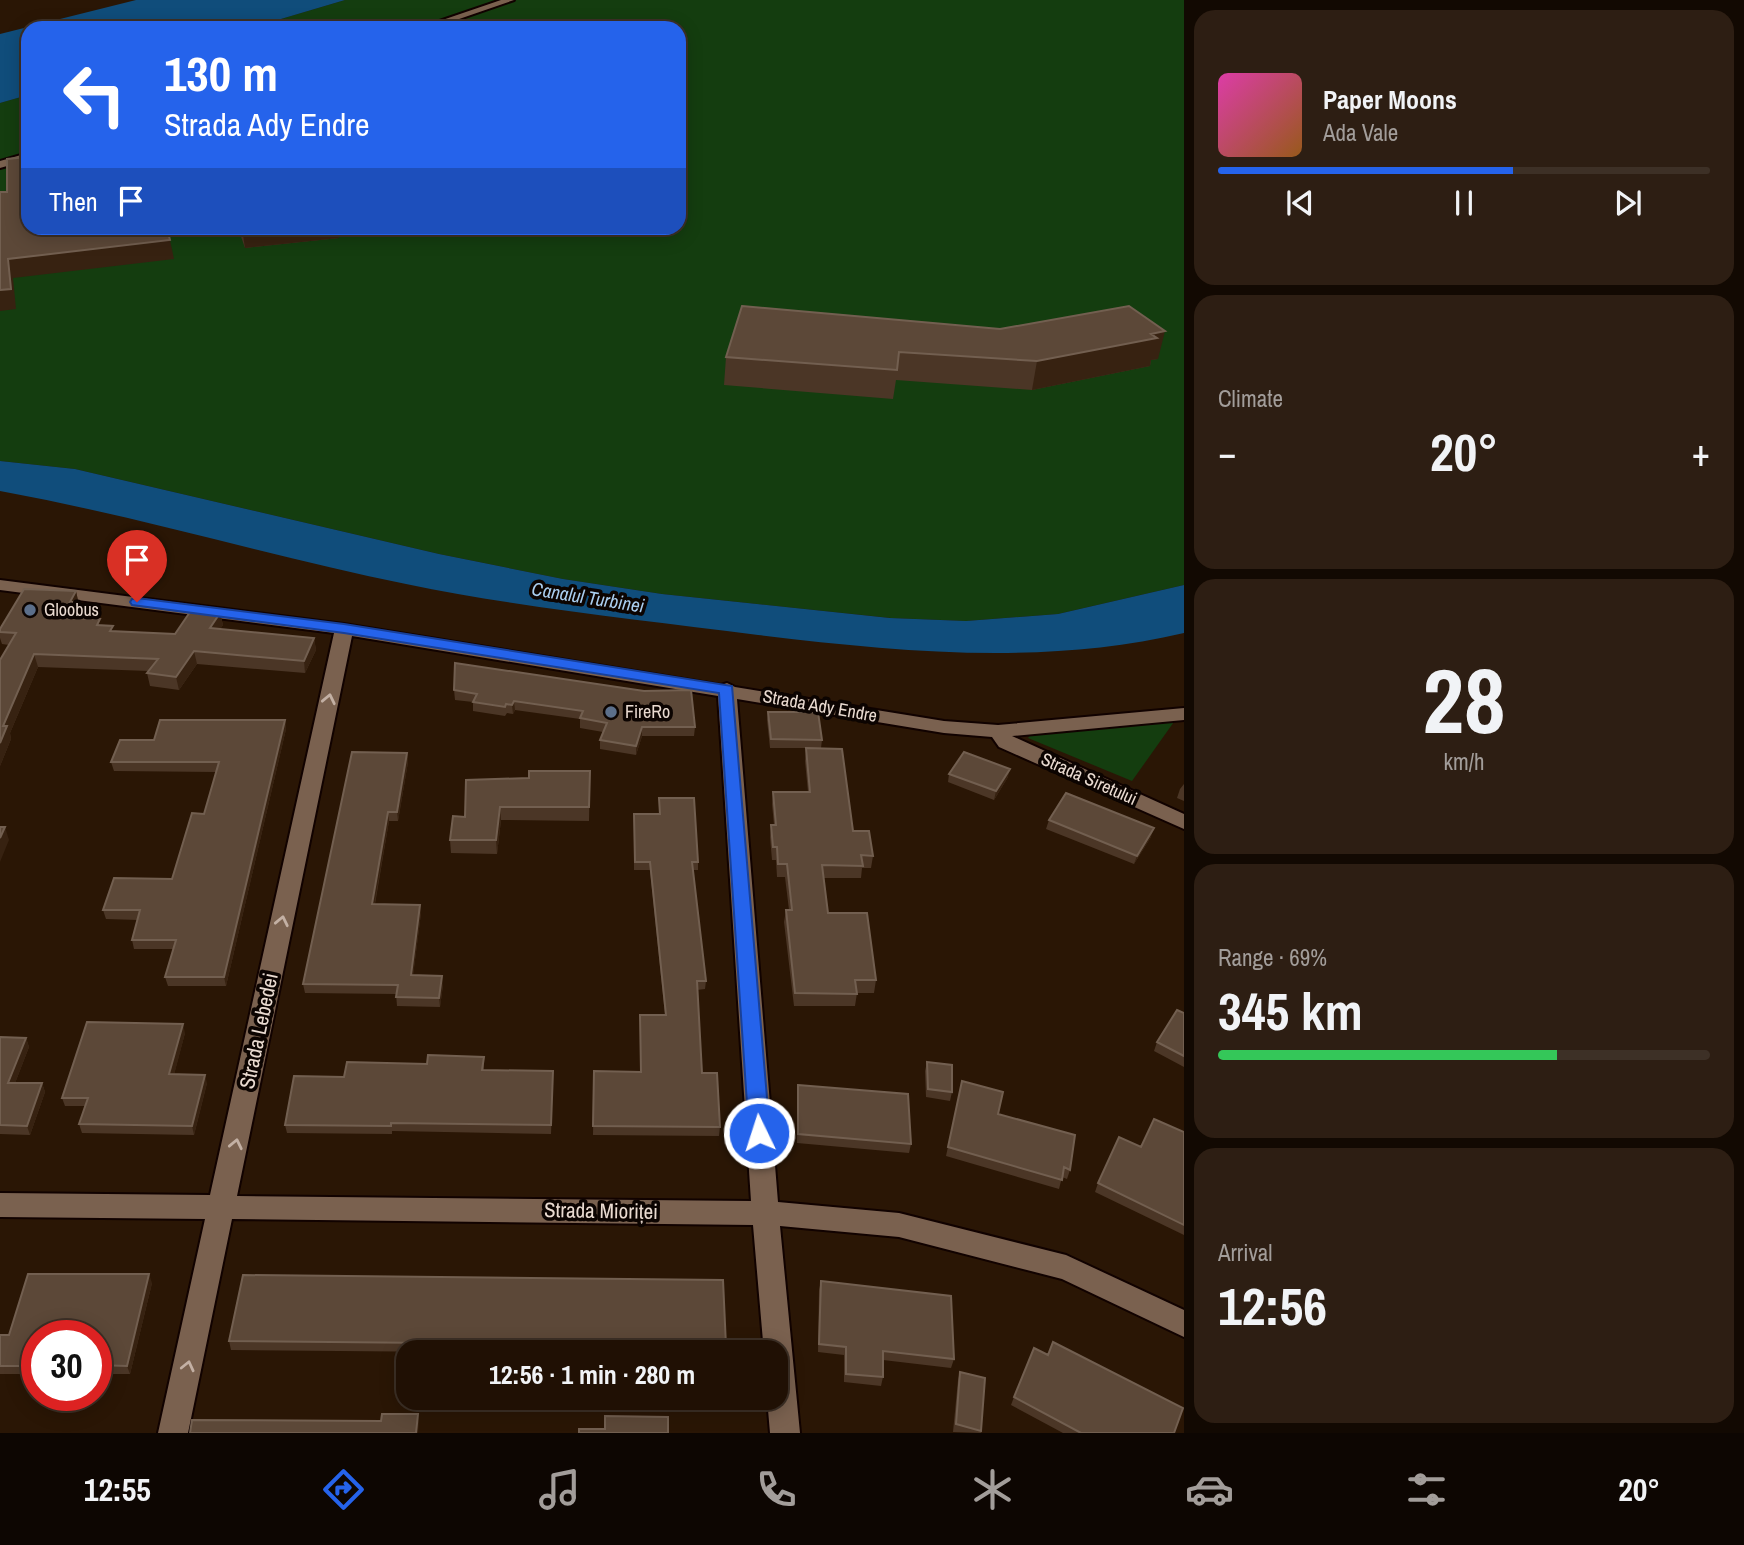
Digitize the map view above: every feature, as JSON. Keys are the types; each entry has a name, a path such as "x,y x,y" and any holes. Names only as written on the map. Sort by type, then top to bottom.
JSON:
{"street":[{"path":"446,21 510,0"},
{"path":"0,165 21,158"},
{"name":"Strada Ady Endre","path":"0,585 344,629 944,727 998,731 1184,715"},
{"name":"Strada Lebedei","path":"173,1433 344,629"},
{"path":"727,690 785,1433"},
{"name":"Strada Siretului","path":"998,731 1006,743 1184,822"},
{"name":"Strada Mioriței","path":"0,1205 767,1213 899,1225 1066,1268 1184,1324"}],"green space":[{"path":"345,0 1184,0 1184,585 1058,614 966,621 891,618 776,606 662,594 563,579 439,554 75,469 0,461 0,103 21,97 21,235 686,235 686,21 274,21"},
{"path":"1176,719 1132,781 1028,738 1031,734"}],"water":[{"path":"136,0 345,0 274,21 52,21"},
{"path":"21,29 21,97 0,103 0,34"},
{"name":"Canalul Turbinei","path":"0,461 75,469 439,554 563,579 662,594 890,618 966,621 1058,614 1184,585 1184,633 1078,650 1025,653 918,651 811,641 538,607 406,584 102,512 0,491"}],"building":[{"path":"21,158 21,235 169,235 170,240 8,259 11,289 0,290 0,192 7,192 7,159"},
{"path":"742,306 1000,329 1129,306 1165,331 1151,334 1157,338 1037,361 899,352 897,370 726,357"},
{"path":"24,589 76,591 70,602 78,602 69,618 100,619 97,625 113,626 110,631 175,634 192,609 220,613 210,628 314,638 304,661 194,651 176,677 147,673 158,659 34,654 3,726 7,726 0,743 0,660 16,633 0,632 0,629"},
{"path":"455,663 644,691 691,690 695,727 642,727 636,746 600,740 607,723 580,718 583,711 514,701 512,705 506,704 505,707 473,702 477,694 454,690"},
{"path":"768,712 818,712 822,740 771,739"},
{"path":"160,720 285,720 224,977 165,977 176,940 132,940 140,910 103,910 114,878 172,879 192,813 204,814 219,762 111,762 120,740 154,740"},
{"path":"806,748 842,749 853,831 869,831 873,856 861,855 863,866 822,865 828,913 867,913 876,980 855,980 857,994 795,993 786,910 792,910 787,864 778,864 771,825 776,825 773,792 810,792"},
{"path":"352,752 407,753 397,812 388,812 372,904 420,905 411,975 442,976 439,998 396,997 398,985 303,984"},
{"path":"964,752 1010,769 996,791 949,774"},
{"path":"529,771 590,771 589,807 500,807 496,840 450,840 453,816 465,817 466,780 529,778"},
{"path":"1066,793 1154,828 1137,856 1049,820"},
{"path":"659,798 694,798 698,862 692,862 706,981 697,981 702,1073 717,1073 720,1127 593,1126 594,1071 641,1072 640,1015 666,1015 650,862 635,862 634,814 660,814"},
{"path":"1177,1010 1184,1013 1184,1056 1157,1042"},
{"path":"87,1022 183,1024 169,1074 205,1075 192,1126 79,1124 88,1098 62,1098"},
{"path":"0,1037 26,1038 8,1083 42,1083 27,1126 0,1125"},
{"path":"428,1055 484,1057 482,1070 553,1071 551,1125 285,1125 294,1076 344,1077 347,1062 427,1064"},
{"path":"927,1062 952,1065 952,1092 928,1089"},
{"path":"962,1081 1003,1092 998,1114 1075,1135 1070,1170 1064,1167 1062,1180 948,1147"},
{"path":"798,1085 908,1094 911,1144 798,1134"},
{"path":"1154,1119 1184,1132 1184,1225 1098,1183 1119,1137 1141,1147"},
{"path":"28,1274 149,1274 127,1366 112,1366 112,1320 21,1320 21,1366 0,1366 0,1335 9,1335"},
{"path":"243,1275 723,1280 726,1340 229,1341"},
{"path":"821,1281 951,1296 954,1359 883,1351 883,1377 846,1374 846,1347 819,1344"},
{"path":"1053,1342 1183,1408 1174,1433 1081,1433 1014,1397 1034,1348 1048,1355"},
{"path":"960,1372 985,1378 981,1431 956,1424"},
{"path":"382,1414 418,1414 416,1433 190,1433 192,1420 381,1421"},
{"path":"605,1416 668,1417 668,1433 579,1433 579,1429 605,1429"}],"place":[{"name":"Gloobus","path":"30,610"},
{"name":"FireRo","path":"611,712"}],"route":[{"path":"137,602 344,629 727,690 759,1133"}]}
